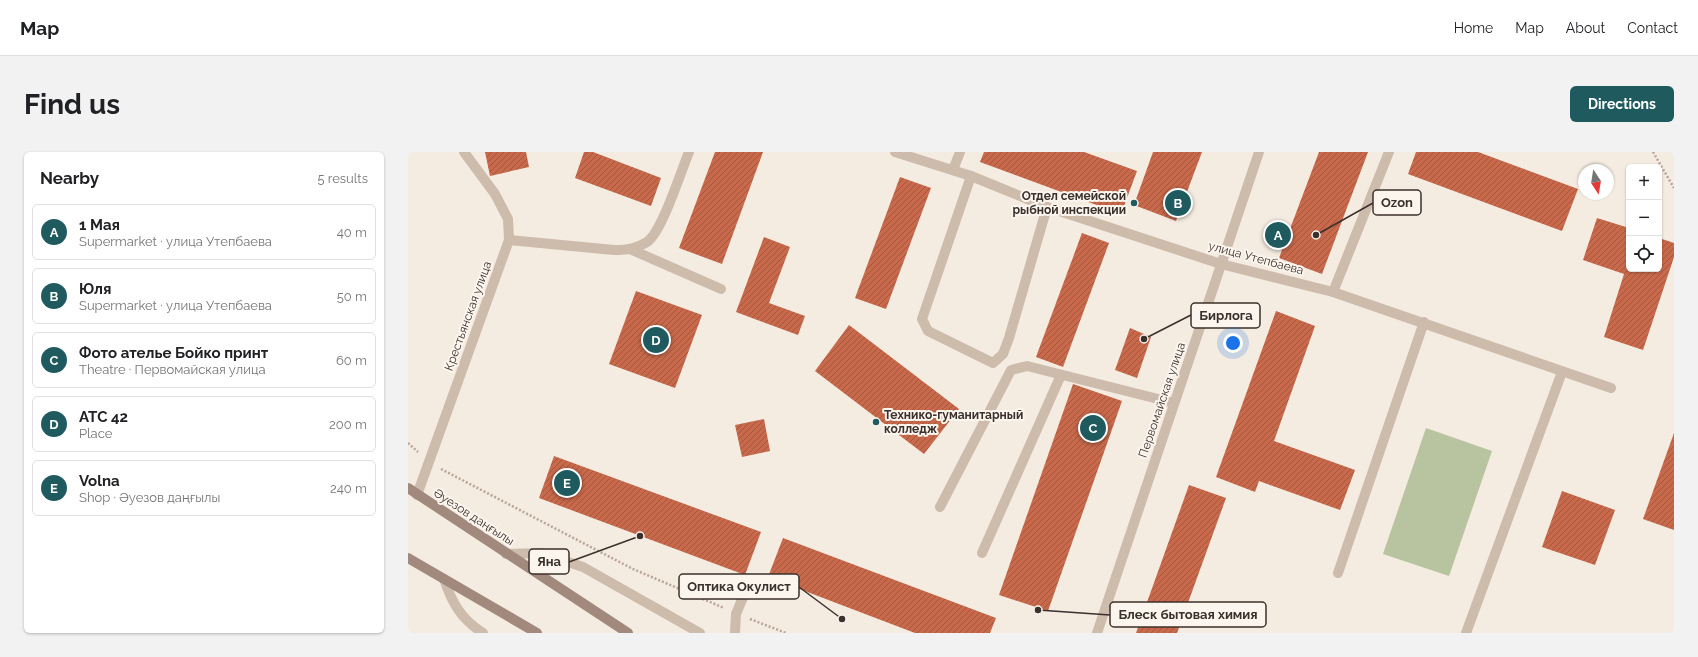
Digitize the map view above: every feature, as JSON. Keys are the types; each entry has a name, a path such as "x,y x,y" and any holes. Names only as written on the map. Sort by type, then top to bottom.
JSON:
{"main road":[{"name":"Әуезов даңғылы","path":"408,488 628,633"},
{"path":"408,558 537,633"}],"street":[{"name":"Крестьянская улица","path":"417,495 509,240 508,219 495,194 464,152"},
{"path":"632,250 648,241 659,225 689,152"},
{"name":"улица Утепбаева","path":"895,152 971,176 1048,208 1221,264 1333,292 1424,322 1562,372 1611,388"},
{"path":"953,170 960,152"},
{"name":"Первомайская улица","path":"1097,633 1259,152"},
{"path":"1333,292 1389,152"},
{"path":"971,176 922,318 928,332 1011,370 1027,366 1174,403"},
{"path":"993,363 1003,354 1010,338 1048,208"},
{"path":"509,240 614,250 632,250 721,289"},
{"path":"1338,573 1424,322"},
{"path":"940,507 1011,370"},
{"path":"1466,633 1562,372"},
{"path":"982,553 1061,375"},
{"path":"506,554 540,553 583,567 700,633"},
{"path":"444,579 451,600 458,612 470,625 483,633"},
{"path":"735,633 736,614 749,583"}],"path":[{"path":"1653,152 1674,188"},
{"path":"408,443 429,462 632,569 736,614 786,633"}],"green space":[{"path":"1426,428 1492,451 1449,576 1383,554"}],"building":[{"path":"485,152 526,152 529,167 490,176"},
{"path":"584,152 593,152 661,178 651,206 575,178"},
{"path":"715,152 763,152 722,264 679,248"},
{"path":"984,152 1084,152 1137,171 1121,214 980,162"},
{"path":"1153,152 1202,152 1176,221 1134,205"},
{"path":"1319,152 1368,152 1322,274 1279,258"},
{"path":"1416,152 1478,152 1578,189 1562,231 1408,174"},
{"path":"900,177 931,188 886,309 855,298"},
{"path":"1597,218 1626,227 1626,272 1662,272 1662,239 1674,243 1674,257 1643,350 1604,337 1624,274 1583,260"},
{"path":"1082,233 1109,243 1063,367 1036,357"},
{"path":"764,237 790,247 769,303 805,316 798,335 736,312"},
{"path":"636,291 702,315 675,388 609,364"},
{"path":"1276,311 1315,326 1274,441 1355,470 1340,510 1259,481 1255,492 1216,477"},
{"path":"849,325 959,409 924,454 815,371"},
{"path":"1130,328 1151,337 1137,378 1115,370"},
{"path":"1073,384 1122,401 1048,611 999,595"},
{"path":"764,419 770,451 742,457 735,425"},
{"path":"1674,433 1674,530 1643,519"},
{"path":"554,456 761,532 745,575 539,498"},
{"path":"1189,485 1226,498 1177,633 1136,633"},
{"path":"1562,491 1615,510 1595,565 1542,547"},
{"path":"783,538 996,618 990,633 915,633 768,577"}],"place":[{"name":"Отдел семейской рыбной инспекции","path":"1134,203"},
{"name":"Юля","path":"1178,203"},
{"name":"1 Мая","path":"1278,235"},
{"name":"Ozon","path":"1316,235"},
{"name":"Бирлога","path":"1144,339"},
{"name":"АТС 42","path":"656,340"},
{"name":"Технико-гуманитарный колледж","path":"876,422"},
{"name":"Фото ателье Бойко принт","path":"1093,428"},
{"name":"Volna","path":"567,483"},
{"name":"Яна","path":"640,536"},
{"name":"Блеск бытовая химия","path":"1038,610"},
{"name":"Оптика Окулист","path":"842,619"}]}
